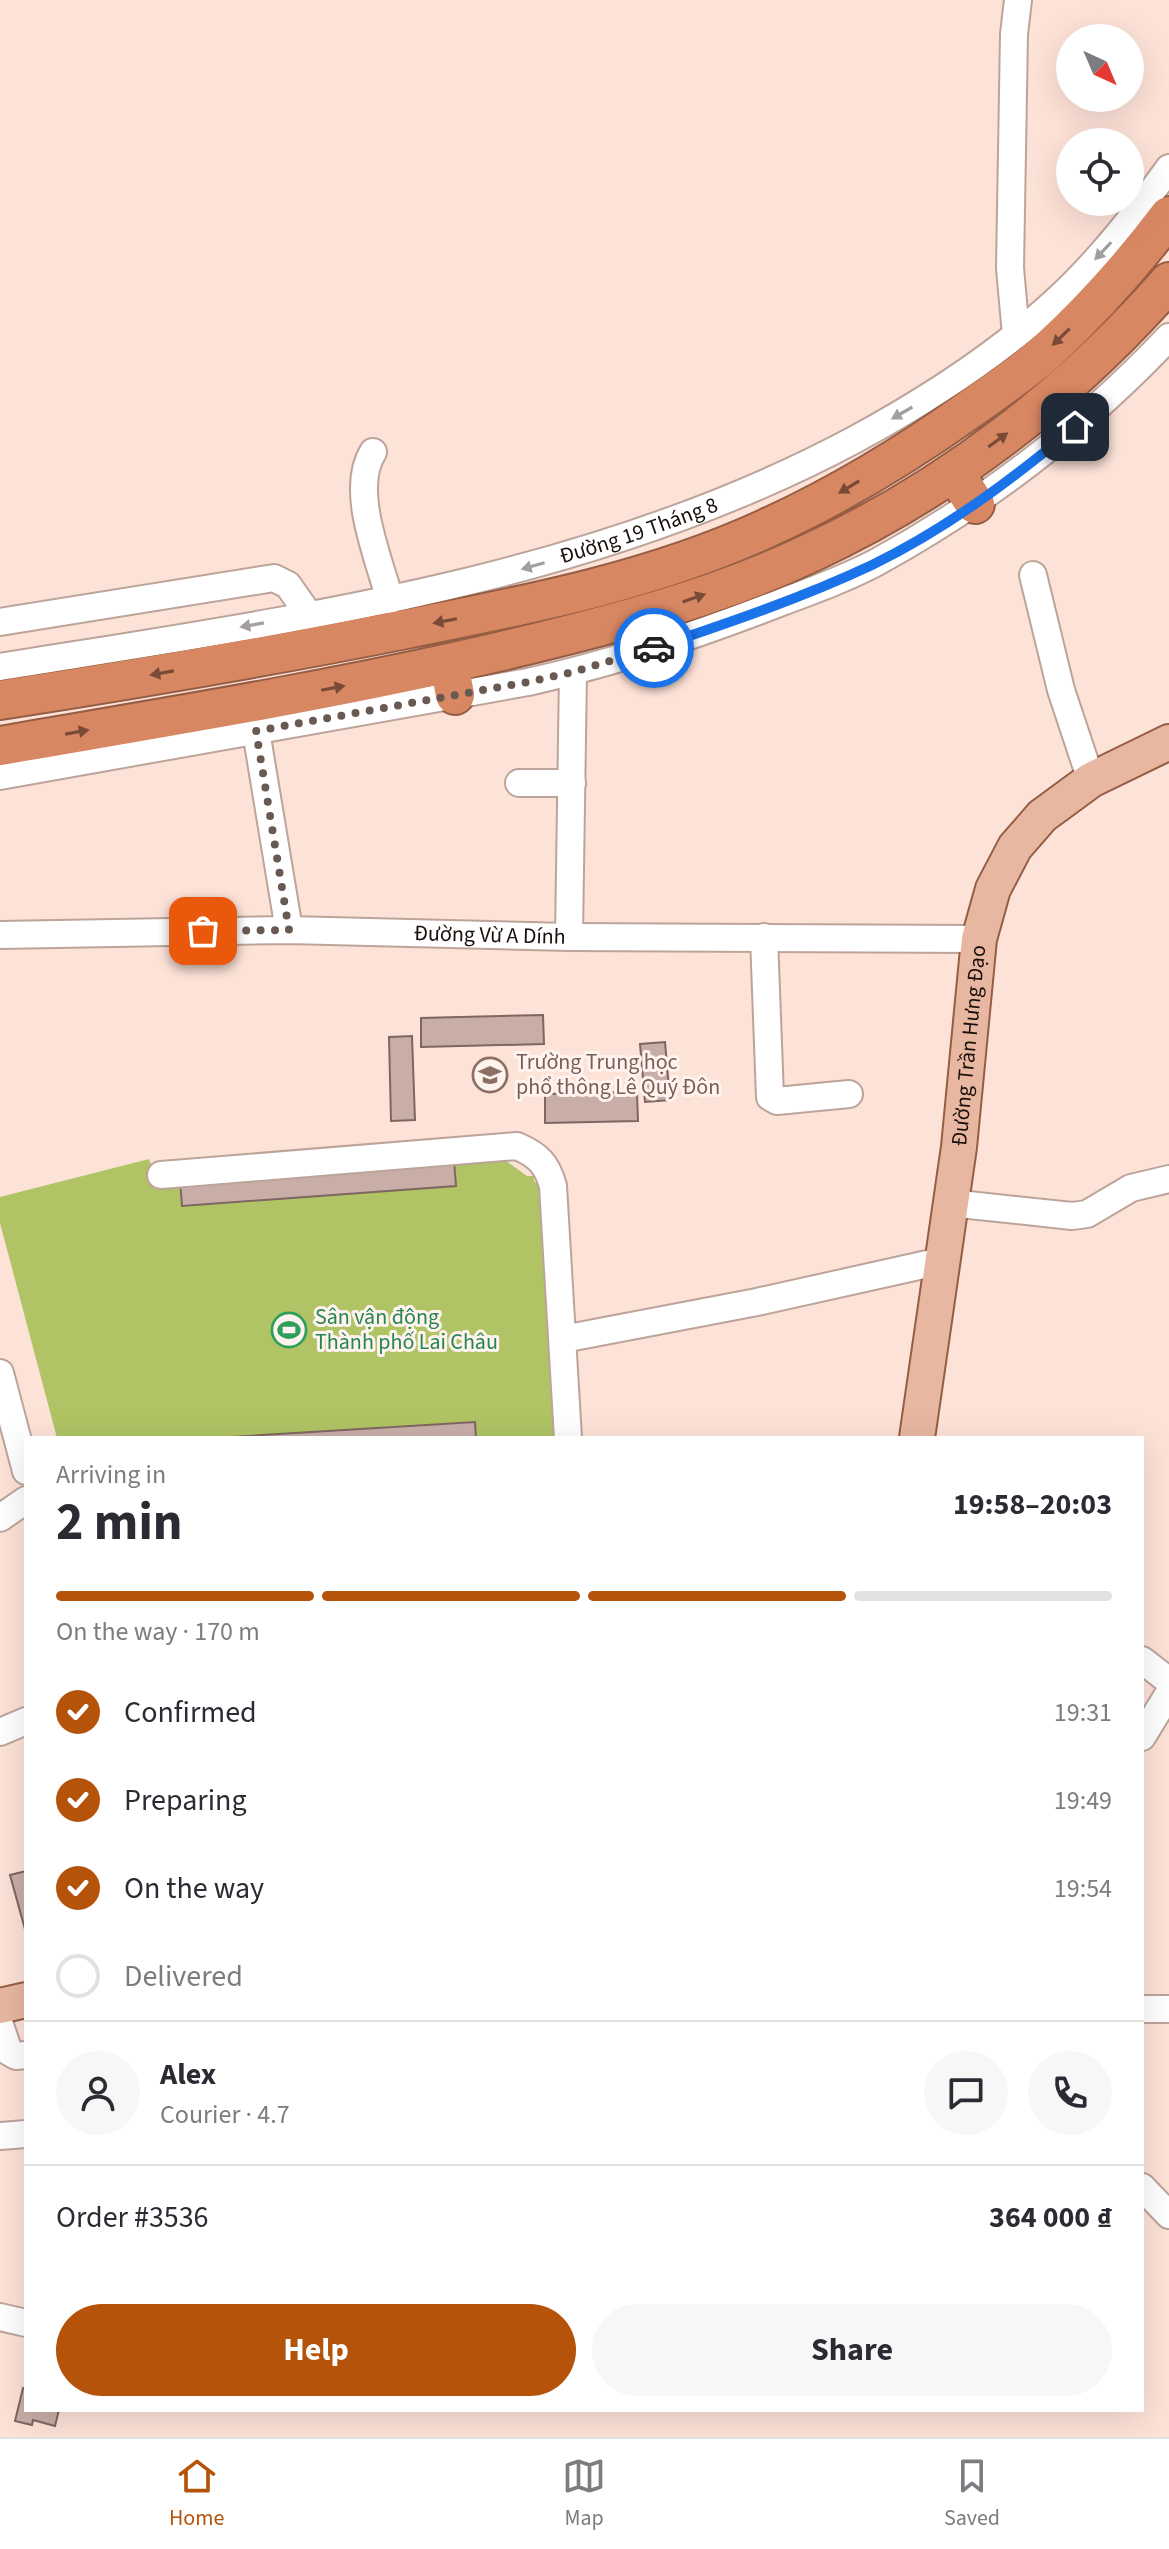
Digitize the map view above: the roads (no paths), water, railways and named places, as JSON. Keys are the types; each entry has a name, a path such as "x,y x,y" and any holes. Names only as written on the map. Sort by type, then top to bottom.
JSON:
{"highway":[{"name":"Đường 19 Tháng 8","path":"0,700 312,648 514,608 680,562 763,530 840,492 887,464 1003,385 1044,353 1088,312 1169,216"},
{"path":"0,746 337,687 452,679 748,579 810,553 877,519 954,472 1015,428 1081,374 1136,320 1169,282"},
{"path":"954,472 975,504"}],"main road":[{"name":"Đường Trần Hưng Đạo","path":"917,1436 959,1147 979,939 993,889 1015,847 1042,816 1091,780 1169,742"},
{"path":"0,2006 24,2000"}],"street":[{"path":"1016,335 1010,268 1014,34 1018,0"},
{"name":"Đường 19 Tháng 8","path":"0,667 309,615 503,574 698,513 743,495 814,461 913,407 1016,335 1060,297 1110,244 1169,168"},
{"path":"0,776 256,731 452,679 573,672 701,632 822,587 874,564 975,504 1042,455 1092,413 1169,337"},
{"path":"373,452 365,464 363,499 390,600"},
{"path":"1033,575 1061,690 1091,780"},
{"path":"0,622 274,578 288,585 309,615"},
{"path":"569,937 573,672"},
{"path":"256,731 289,930"},
{"path":"519,783 572,783"},
{"name":"Đường Vừ A Dính","path":"0,935 289,930 569,937 979,939"},
{"path":"764,937 770,1097 777,1101 849,1094"},
{"path":"161,1175 517,1146 534,1153 548,1167 553,1186 568,1436"},
{"path":"950,1203 1072,1216 1087,1214 1131,1188 1169,1179"},
{"path":"563,1339 757,1302 941,1261"},
{"path":"0,1373 24,1463"},
{"path":"0,1518 24,1501"},
{"path":"1144,1662 1169,1681"},
{"path":"1144,1734 1169,1693"},
{"path":"0,1732 24,1722"},
{"path":"1144,2009 1169,2009"},
{"path":"0,2025 9,2052 16,2056 24,2055"},
{"path":"0,2136 24,2134"},
{"path":"1144,2189 1169,2214"},
{"path":"0,2317 24,2323"}],"place":[{"name":"Trường Trung học phổ thông Lê Quý Đôn","path":"490,1075"},
{"name":"Sân vận động Thành phố Lai Châu","path":"289,1330"}]}
